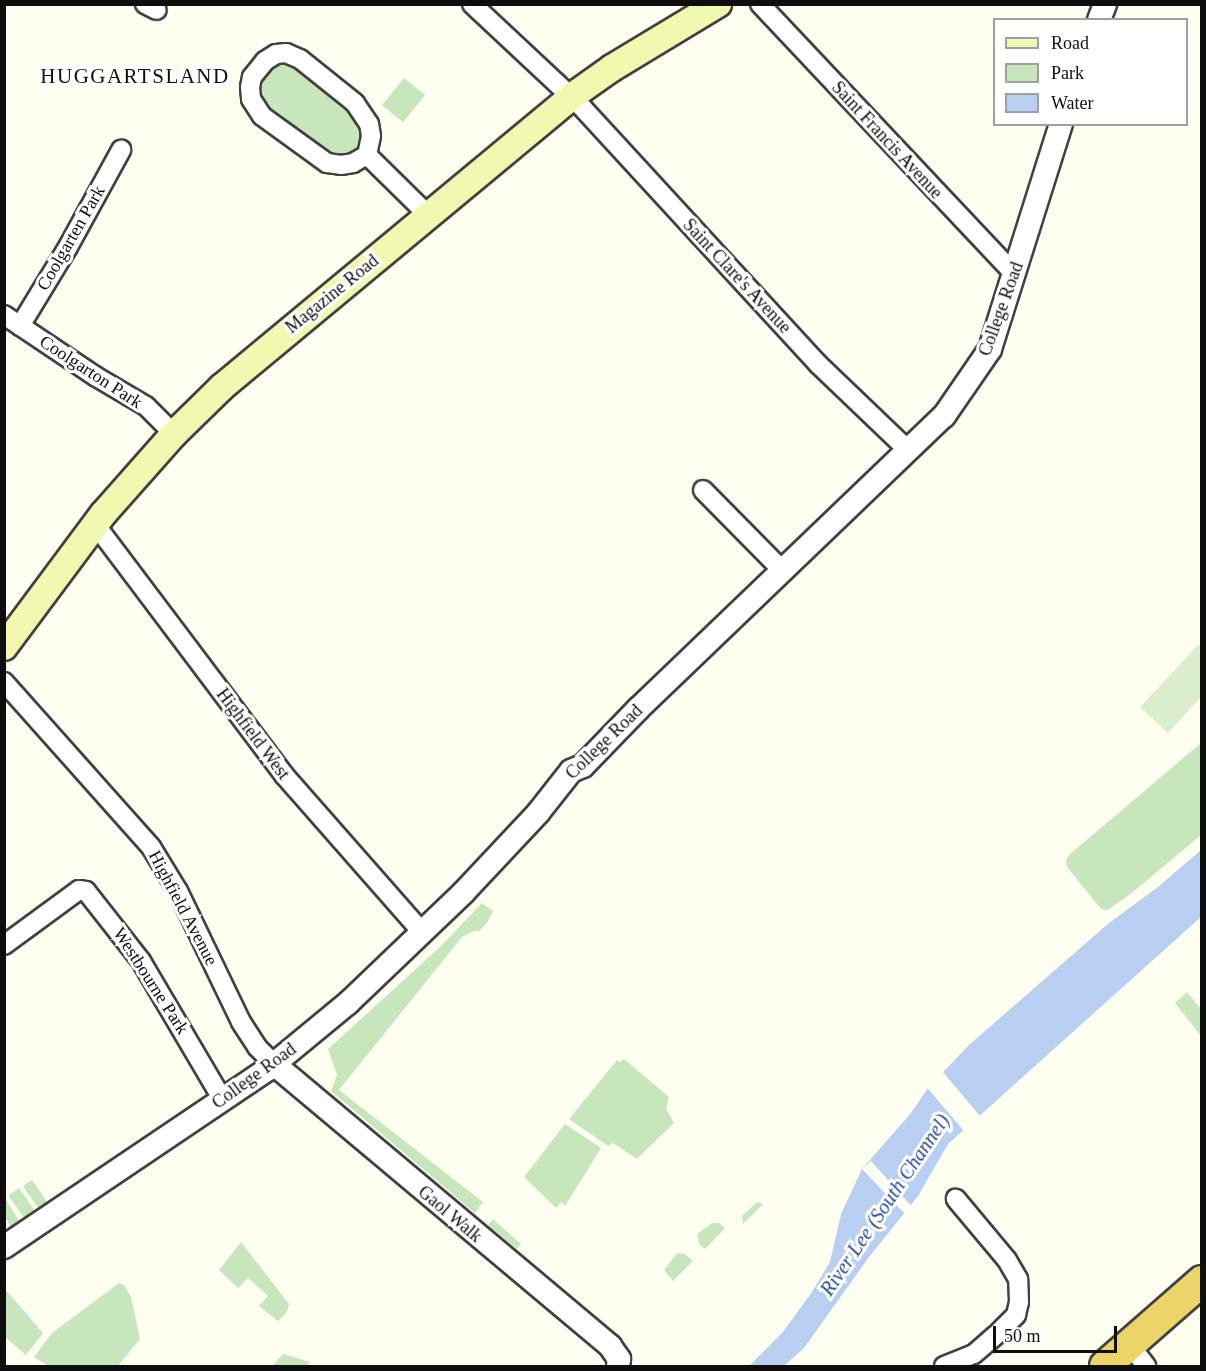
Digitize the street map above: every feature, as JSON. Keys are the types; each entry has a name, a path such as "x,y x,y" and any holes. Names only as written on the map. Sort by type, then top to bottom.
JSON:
{"highway":[{"path":"1105,1366 1138,1355 1202,1281"}],"main road":[{"name":"Magazine Road","path":"4,647 95,524 174,434 222,387 278,338 571,97 612,68 718,4"}],"street":[{"name":"Saint Clare's Avenue","path":"472,4 571,97 818,364 908,450"},
{"name":"Saint Francis Avenue","path":"760,4 1014,274"},
{"path":"286,53 300,58 355,103 369,124 371,136 367,155 347,164 327,163 262,116 251,99 252,77 265,61 276,54 286,53"},
{"name":"College Road","path":"4,1247 224,1100 274,1064 348,1003 423,933 538,813 571,771 580,768 945,414 990,349 1060,126"},
{"name":"Coolgarten Park","path":"20,326 68,247 121,150"},
{"path":"367,155 428,215"},
{"name":"Coolgarton Park","path":"4,315 146,406 174,434"},
{"path":"703,490 782,570"},
{"name":"Highfield West","path":"95,524 289,781 423,933"},
{"name":"Highfield Avenue","path":"4,682 87,772 158,857 178,891 241,1022 257,1047 274,1064"},
{"name":"Westbourne Park","path":"4,945 79,890 86,891 141,961 224,1100"},
{"name":"Gaol Walk","path":"274,1064 610,1346 619,1359 618,1366"},
{"path":"944,1366 974,1354 1016,1315 1019,1302 1019,1285 1010,1265 956,1199"}],"green space":[{"path":"285,62 294,65 360,118 363,149 339,160 265,110 259,96 259,85 275,64"},
{"path":"404,78 425,95 403,122 382,105"},
{"path":"1198,645 1201,648 1201,697 1168,733 1140,707"},
{"path":"1201,743 1201,835 1133,892 1108,910 1101,909 1067,867 1066,860 1070,854"},
{"path":"482,903 493,911 487,923 478,932 476,930 462,937 339,1090 483,1202 475,1213 331,1091 337,1075 328,1049 440,947"},
{"path":"1187,992 1201,1009 1201,1036 1175,1003"},
{"path":"624,1059 669,1097 666,1109 674,1123 637,1159 613,1143 608,1146 569,1119 617,1060 620,1062"},
{"path":"565,1124 601,1148 565,1206 561,1202 556,1208 524,1177"},
{"path":"32,1180 48,1203 39,1209 23,1186"},
{"path":"19,1188 35,1211 24,1218 8,1195"},
{"path":"5,1198 20,1222 11,1227 5,1217"},
{"path":"757,1202 763,1204 743,1224 742,1216"},
{"path":"493,1219 521,1244 517,1249 488,1225"},
{"path":"712,1223 719,1223 725,1228 705,1249 700,1245 697,1234"},
{"path":"241,1242 289,1304 287,1312 278,1321 259,1306 268,1296 248,1278 238,1288 219,1270"},
{"path":"677,1253 685,1254 693,1261 673,1281 664,1270"},
{"path":"119,1283 124,1285 131,1297 140,1339 118,1366 48,1366 34,1357 52,1333"},
{"path":"5,1289 43,1333 26,1355 5,1337"},
{"path":"283,1354 310,1362 306,1366 272,1366"}],"water":[{"name":"River Lee (South Channel)","path":"1201,850 1201,917 948,1144 918,1196 869,1257 804,1348 784,1366 749,1366 783,1332 812,1292 830,1262 841,1214 862,1169 911,1113 928,1088 969,1045 1109,923 1158,887"}],"pier":[{"path":"943,1072 982,1119 965,1133 926,1086"},
{"path":"871,1161 913,1208 907,1216 862,1169"}],"district":[{"name":"HUGGARTSLAND","path":"135,76"}]}
